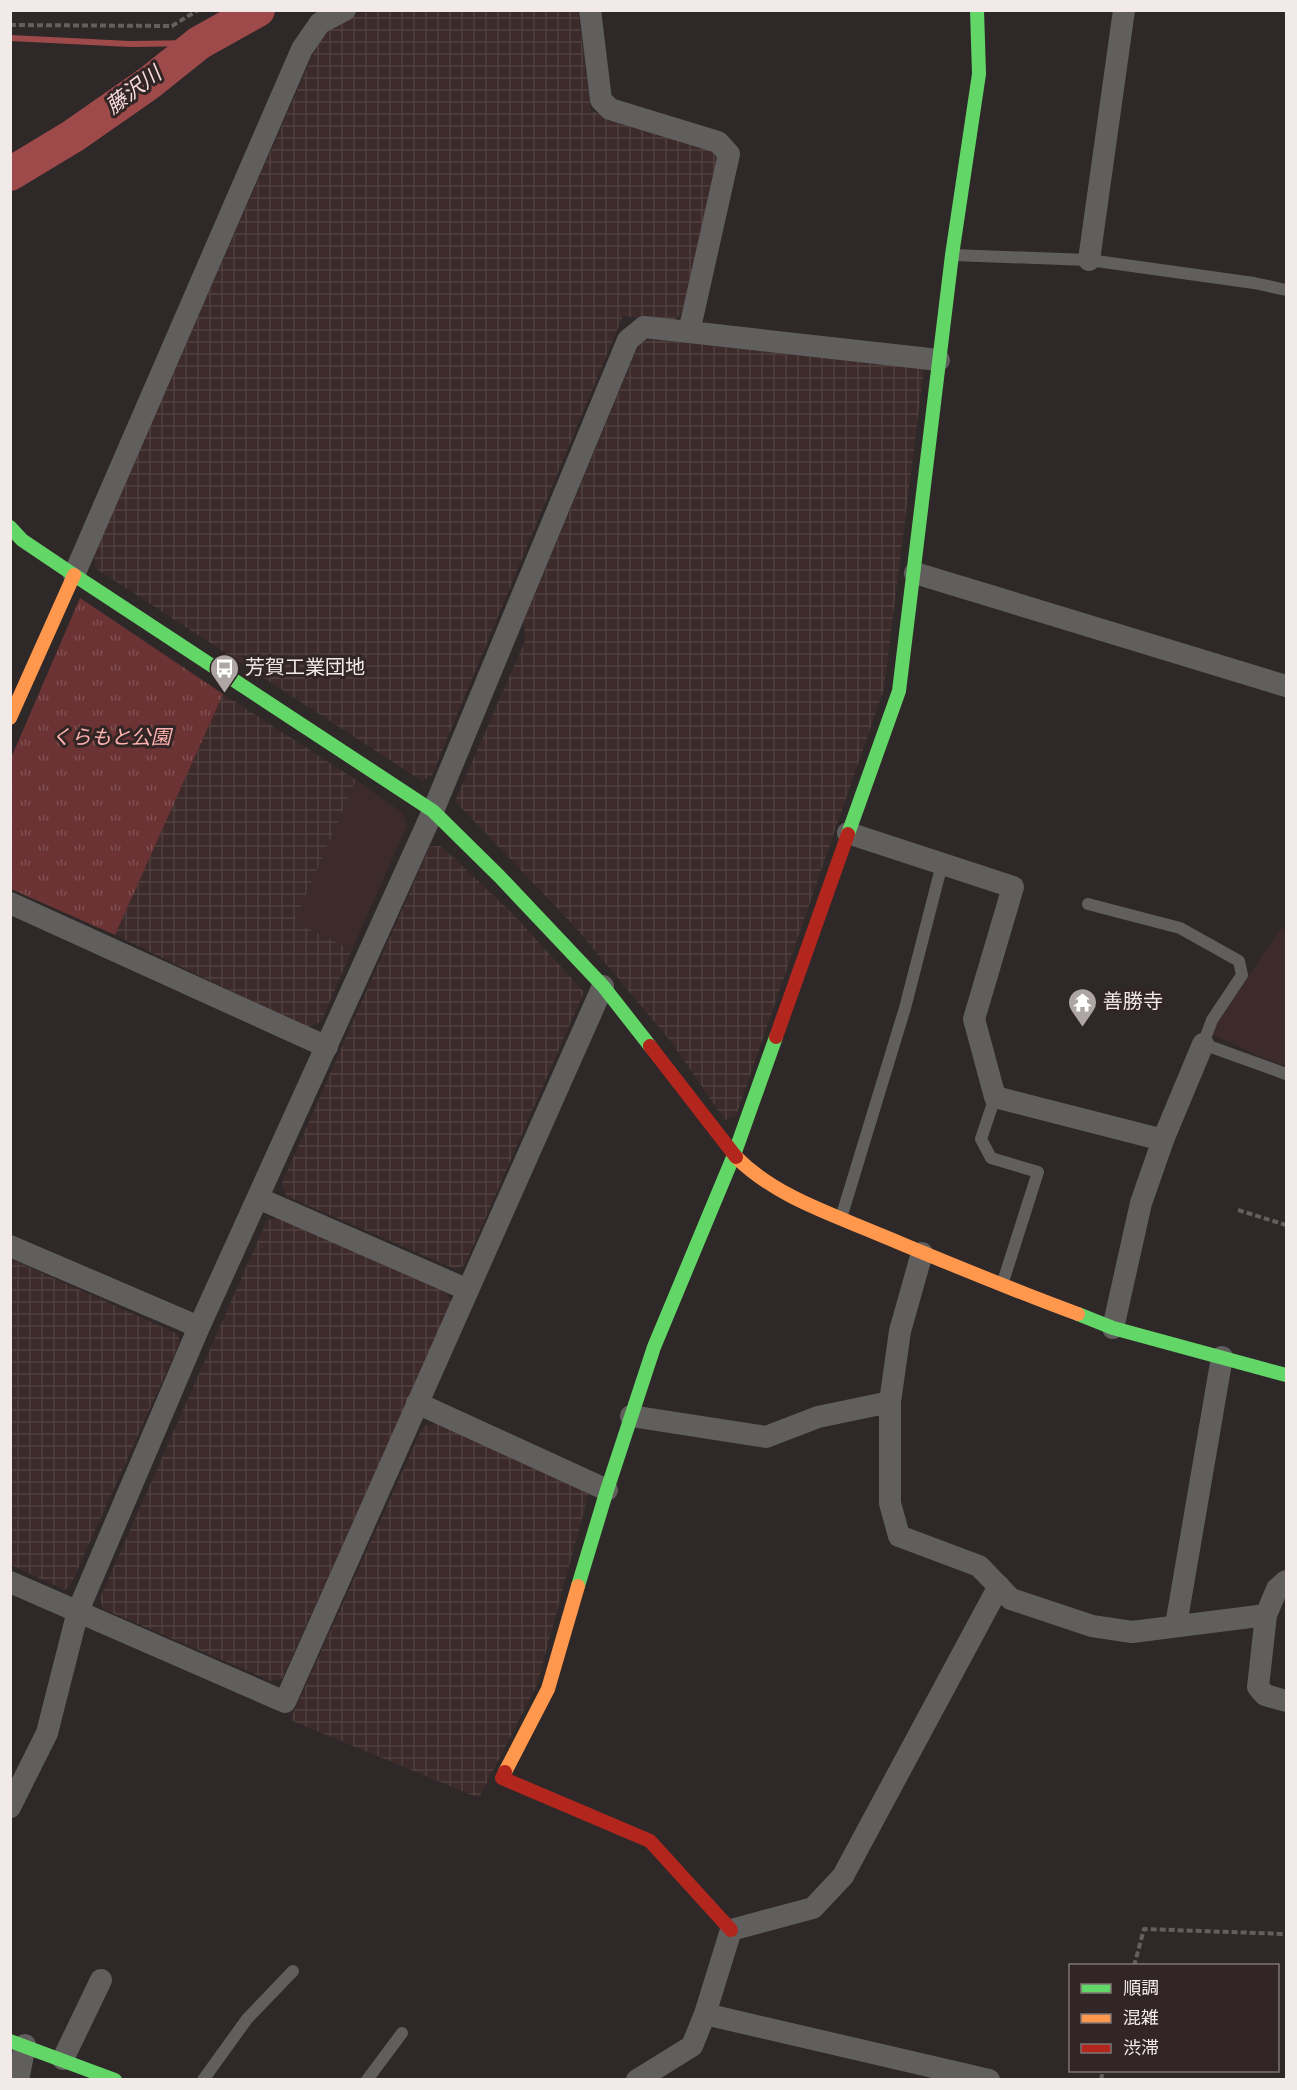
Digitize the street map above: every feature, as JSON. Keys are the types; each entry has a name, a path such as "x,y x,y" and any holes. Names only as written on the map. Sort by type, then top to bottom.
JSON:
{"street":[{"path":"10,718 302,49 320,23 345,10"},
{"path":"590,10 601,100 610,109 718,142 729,154 689,332"},
{"path":"731,1930 650,1841 502,1778 548,1689 607,1491 654,1347 734,1155 899,691 952,255 979,74 977,10"},
{"path":"1089,260 1124,10"},
{"path":"10,1807 47,1733 78,1611 199,1327 433,811 627,340 644,327 939,360"},
{"path":"10,527 22,540 74,575 433,811 499,876 603,986 734,1155 753,1174 786,1195 841,1219 1002,1286 1113,1328 1287,1375"},
{"path":"915,573 1287,686"},
{"path":"848,833 1013,887 974,1018 995,1098 1163,1140"},
{"path":"10,903 327,1047"},
{"path":"10,1582 285,1702 603,986"},
{"path":"1113,1328 1141,1203 1163,1140 1203,1044"},
{"path":"258,1197 468,1290"},
{"path":"10,1246 199,1327"},
{"path":"922,1253 900,1331 890,1402 890,1503 899,1536 979,1566 1011,1599 1092,1626 1132,1632 1266,1615"},
{"path":"1176,1625 1222,1358"},
{"path":"631,1416 766,1437 818,1417 890,1402"},
{"path":"417,1403 607,1491"},
{"path":"1287,1581 1277,1589 1266,1615 1258,1687 1265,1695 1287,1701"},
{"path":"731,1930 813,1908 843,1876 999,1586"},
{"path":"637,2079 692,2046 705,2014 731,1930"},
{"path":"63,2059 101,1980"},
{"path":"705,2014 989,2079"},
{"path":"18,2079 18,2043 115,2079"}],"lane":[{"path":"952,255 1089,260 1254,283 1287,290"},
{"path":"841,1219 906,1008 942,864"},
{"path":"1088,904 1180,928 1239,961 1242,975 1212,1020 1203,1044 1287,1074"},
{"path":"995,1098 981,1139 990,1158 1038,1172 1002,1286"},
{"path":"203,2079 247,2019 293,1971"},
{"path":"367,2079 402,2033"}],"path":[{"path":"10,25 172,26 198,10"},
{"path":"1238,1210 1287,1226"},
{"path":"1134,1964 1144,1929 1287,1934"}],"shaded area":[{"path":"578,11 591,111 710,149 717,158 683,313 672,321 623,316 432,775 422,781 95,568 94,555 318,43 324,33 361,13"},
{"path":"650,339 924,369 884,689 736,1116 725,1120 672,1043 577,929 455,801 525,641 524,621 639,344"},
{"path":"223,694 356,780 294,922 352,950 321,1022 306,1027 115,935"},
{"path":"356,780 403,813 407,826 352,950 293,922"},
{"path":"430,846 441,846 513,914 584,992 465,1265 455,1269 286,1196 282,1183"},
{"path":"1281,928 1286,930 1286,1066 1265,1059 1211,1034 1215,1024"},
{"path":"279,1218 446,1291 451,1304 282,1679 271,1681 103,1609 100,1598 267,1220"},
{"path":"11,1259 178,1334 180,1342 71,1584 65,1590 11,1565"},
{"path":"438,1423 590,1489 537,1685 479,1798 290,1720 423,1426"}],"green space":[{"name":"くらもと公園","path":"80,598 223,694 115,935 11,889 11,758"}],"waterway":[{"name":"藤沢川","path":"10,174 73,136 149,83 199,43 258,10"},
{"path":"10,38 130,44 199,43"}],"traffic: fast":[{"path":"848,834 899,691 952,255 979,74 977,10"},
{"path":"10,527 22,540 74,575 433,811 499,876 603,986 650,1046"},
{"path":"578,1586 654,1347 734,1155 776,1037"},
{"path":"1078,1314 1113,1328 1286,1375"},
{"path":"10,2041 115,2080"}],"traffic: slow":[{"path":"10,718 74,575"},
{"path":"736,1157 769,1183 805,1203 1078,1314"},
{"path":"505,1772 548,1689 578,1586"}],"traffic: jam":[{"path":"776,1037 848,834"},
{"path":"650,1046 736,1157"},
{"path":"505,1772 502,1778 650,1841 731,1930"}],"place":[{"name":"芳賀工業団地","path":"224,694"},
{"name":"善勝寺","path":"1082,1028"}]}
